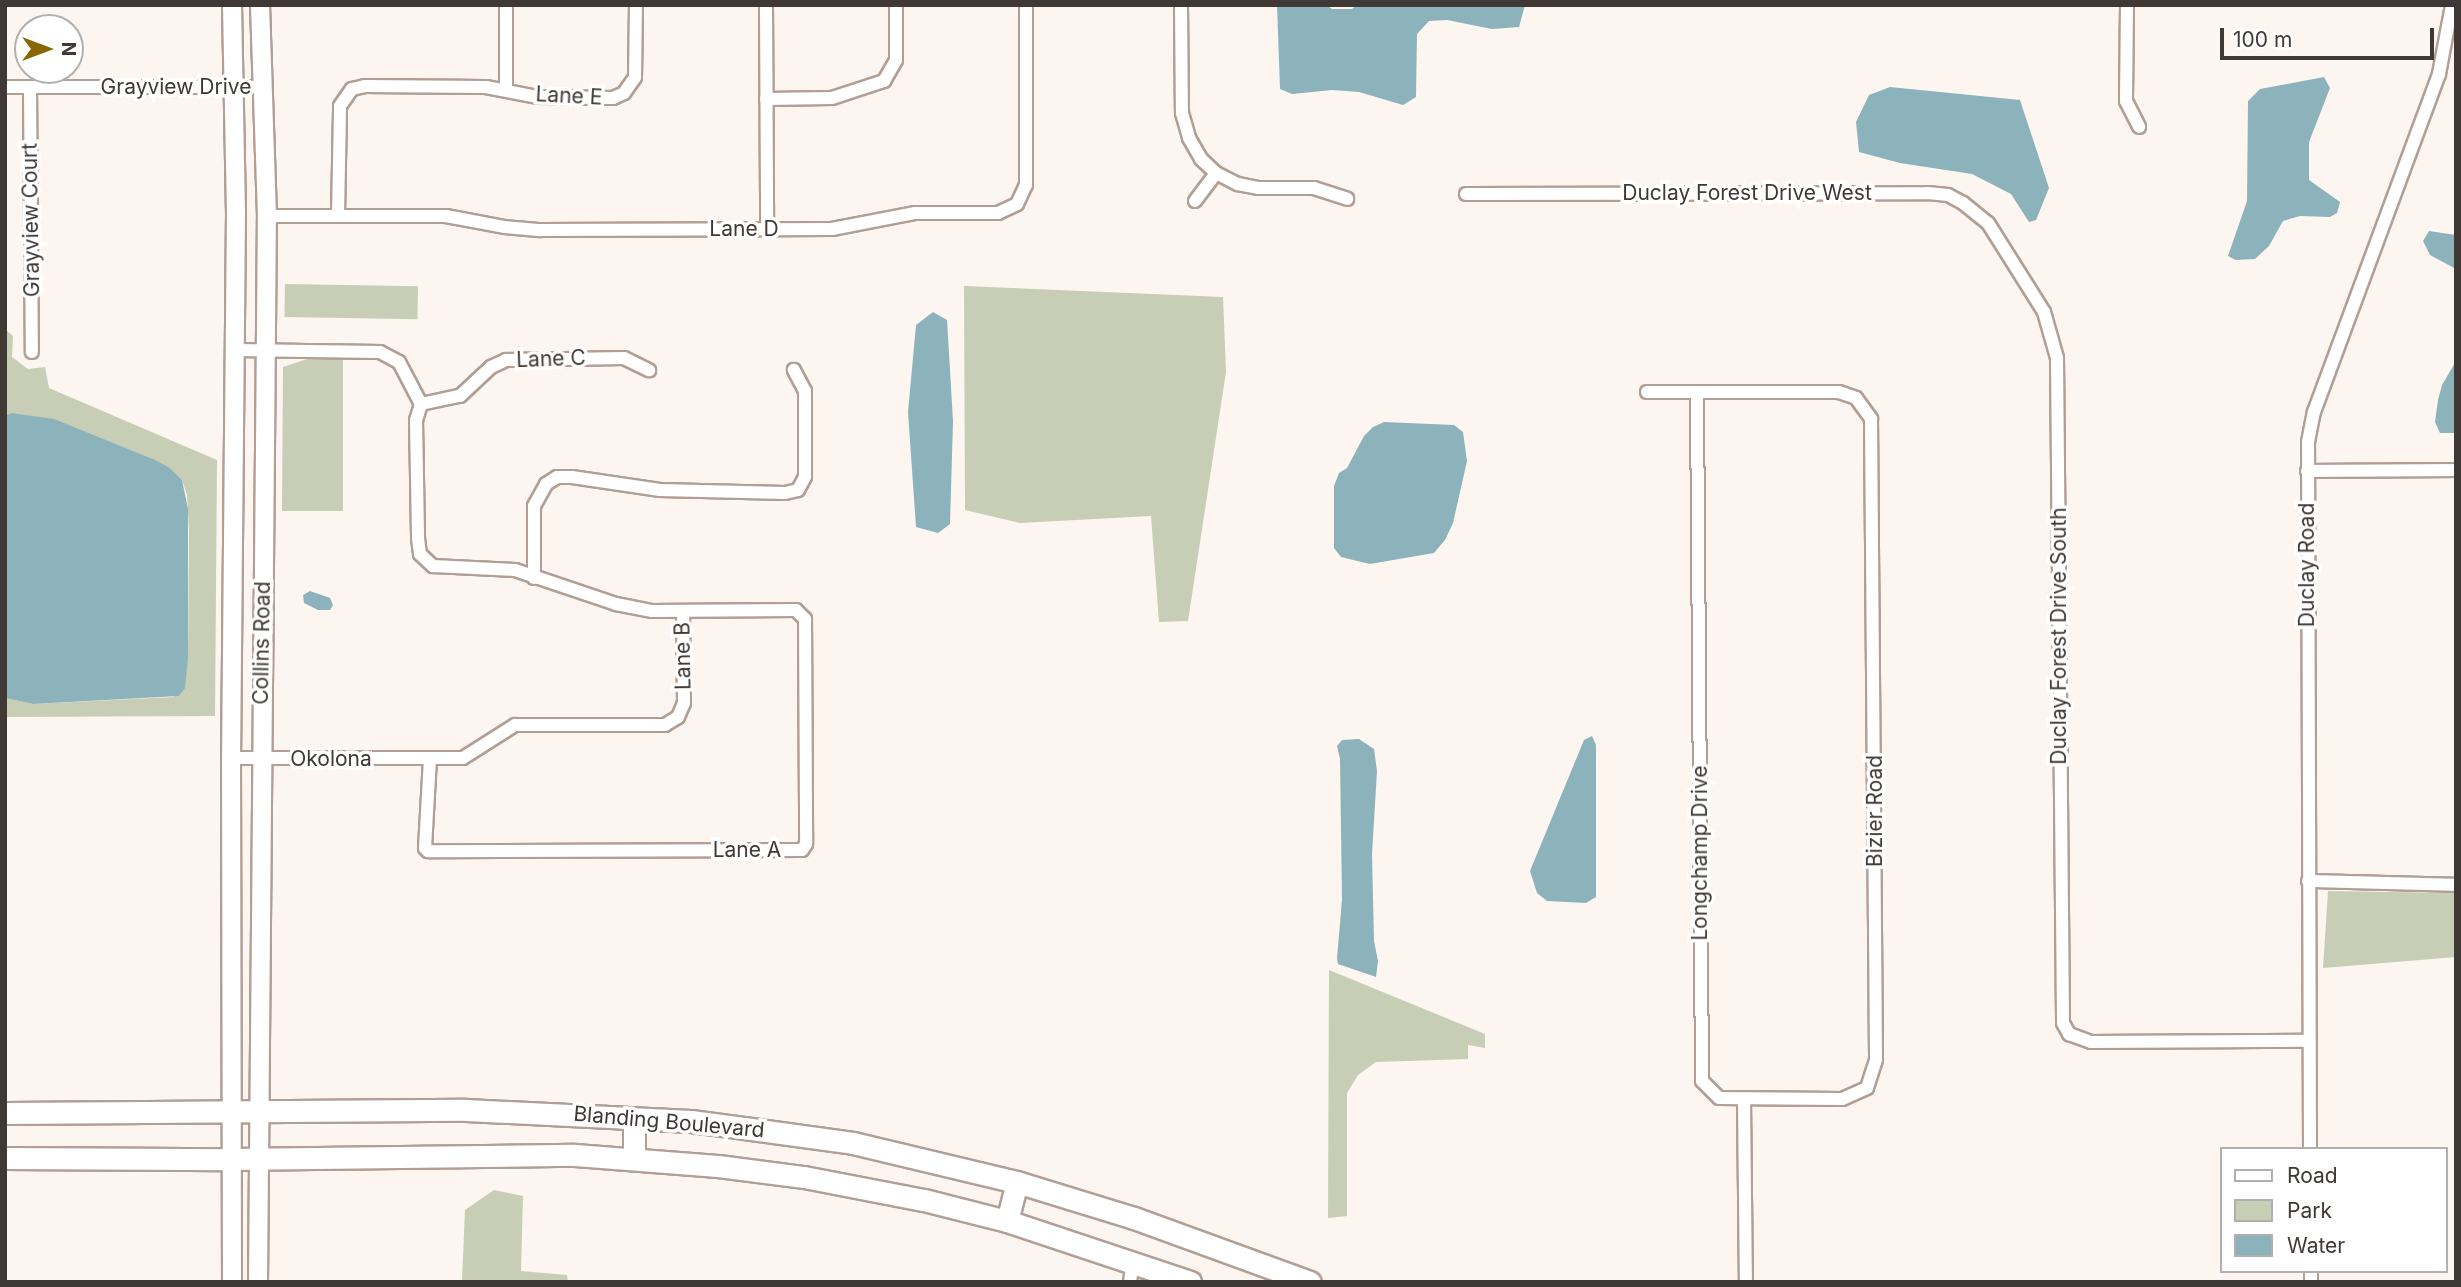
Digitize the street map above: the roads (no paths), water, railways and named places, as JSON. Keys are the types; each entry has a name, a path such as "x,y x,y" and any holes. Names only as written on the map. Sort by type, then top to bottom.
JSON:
{"main road":[{"name":"Collins Road","path":"232,5 235,350 231,758 232,1282"},
{"name":"Collins Road","path":"258,1282 257,1110 267,216 260,5"},
{"name":"Blanding Boulevard","path":"5,1113 479,1110 691,1121 853,1143 1017,1182 1134,1218 1310,1282"},
{"path":"634,1118 634,1158"},
{"name":"Blanding Boulevard","path":"5,1158 257,1159 511,1155 634,1158 856,1186 1007,1221 1131,1272 1190,1282"},
{"path":"1007,1221 1017,1182"}],"street":[{"name":"Lane E","path":"506,5 506,89 538,97 571,100 613,99 631,86 636,68 636,5"},
{"path":"766,5 767,229"},
{"path":"766,99 832,98 884,81 896,60 896,5"},
{"name":"Lane D","path":"267,216 446,216 541,230 831,229 915,213 998,213 1017,204 1026,185 1026,5"},
{"path":"1181,5 1182,113 1189,138 1201,159 1216,173 1238,184 1258,188 1314,188 1347,199"},
{"path":"2127,5 2126,101 2139,127"},
{"name":"Duclay Road","path":"2310,1147 2307,471 2314,412 2426,113 2448,38 2452,5"},
{"path":"338,215 340,106 352,89 365,86 506,89"},
{"name":"Grayview Drive","path":"5,87 263,87"},
{"name":"Grayview Court","path":"30,87 32,352"},
{"path":"1195,201 1216,173"},
{"name":"Duclay Forest Drive West","path":"1465,194 1948,195 1988,223 2005,250"},
{"name":"Duclay Forest Drive South","path":"2005,250 2043,312 2057,358 2061,1010 2069,1034 2091,1042 2309,1041"},
{"path":"235,350 380,352 391,356 406,371 421,404"},
{"name":"Lane C","path":"421,404 460,396 481,375 506,360 624,358 649,370"},
{"path":"534,578 534,506 546,484 557,477 660,490 785,493 798,490 805,477 805,391 794,370"},
{"path":"1647,392 1697,393"},
{"name":"Bizier Road","path":"1697,393 1839,392 1856,398 1864,407 1871,419 1872,432 1876,1060 1867,1088 1842,1099 1744,1100"},
{"name":"Longchamp Drive","path":"1697,393 1701,1072 1702,1082 1713,1095 1744,1100"},
{"name":"Lane B","path":"421,404 416,420 418,545 420,554 433,566 515,570 616,604 683,612 684,703 678,717 672,722 665,725 515,726 463,758 430,758"},
{"path":"2307,471 2456,470"},
{"name":"Lane A","path":"430,758 425,848 428,851 802,850 806,844 805,619 796,610 683,612"},
{"name":"Okolona","path":"231,758 430,758"},
{"path":"2308,881 2456,885"},
{"path":"1744,1100 1746,1282"}],"water":[{"path":"1277,5 1327,5 1332,9 1352,9 1357,5 1525,5 1519,27 1492,29 1447,20 1429,21 1417,34 1416,97 1403,105 1359,92 1332,90 1292,94 1280,89"},
{"path":"2324,77 2330,88 2309,142 2309,180 2340,202 2337,213 2330,217 2300,216 2283,221 2269,246 2255,259 2236,260 2228,256 2247,201 2248,101 2260,89"},
{"path":"1890,87 2020,100 2049,188 2036,220 2029,222 2011,194 1972,174 1900,163 1859,152 1856,122 1869,95"},
{"path":"2429,231 2456,235 2456,269 2430,255 2423,241"},
{"path":"933,312 947,320 953,421 950,524 938,533 916,527 908,412 916,325"},
{"path":"2456,361 2456,433 2440,433 2435,422 2438,400 2442,385"},
{"path":"11,413 54,419 155,460 170,468 182,480 188,509 188,658 185,688 179,696 33,704 5,698 5,416"},
{"path":"1384,422 1454,425 1463,432 1467,461 1453,523 1445,540 1434,553 1370,564 1341,557 1334,548 1334,486 1339,473 1347,468 1364,436 1373,427"},
{"path":"310,591 330,598 333,605 330,610 318,610 304,603 303,595"},
{"path":"1592,736 1596,745 1596,897 1586,903 1547,901 1537,893 1530,871 1584,740"},
{"path":"1359,739 1374,749 1377,771 1372,854 1374,941 1378,961 1376,977 1338,964 1337,958 1342,900 1340,759 1337,746 1342,740"}]}
